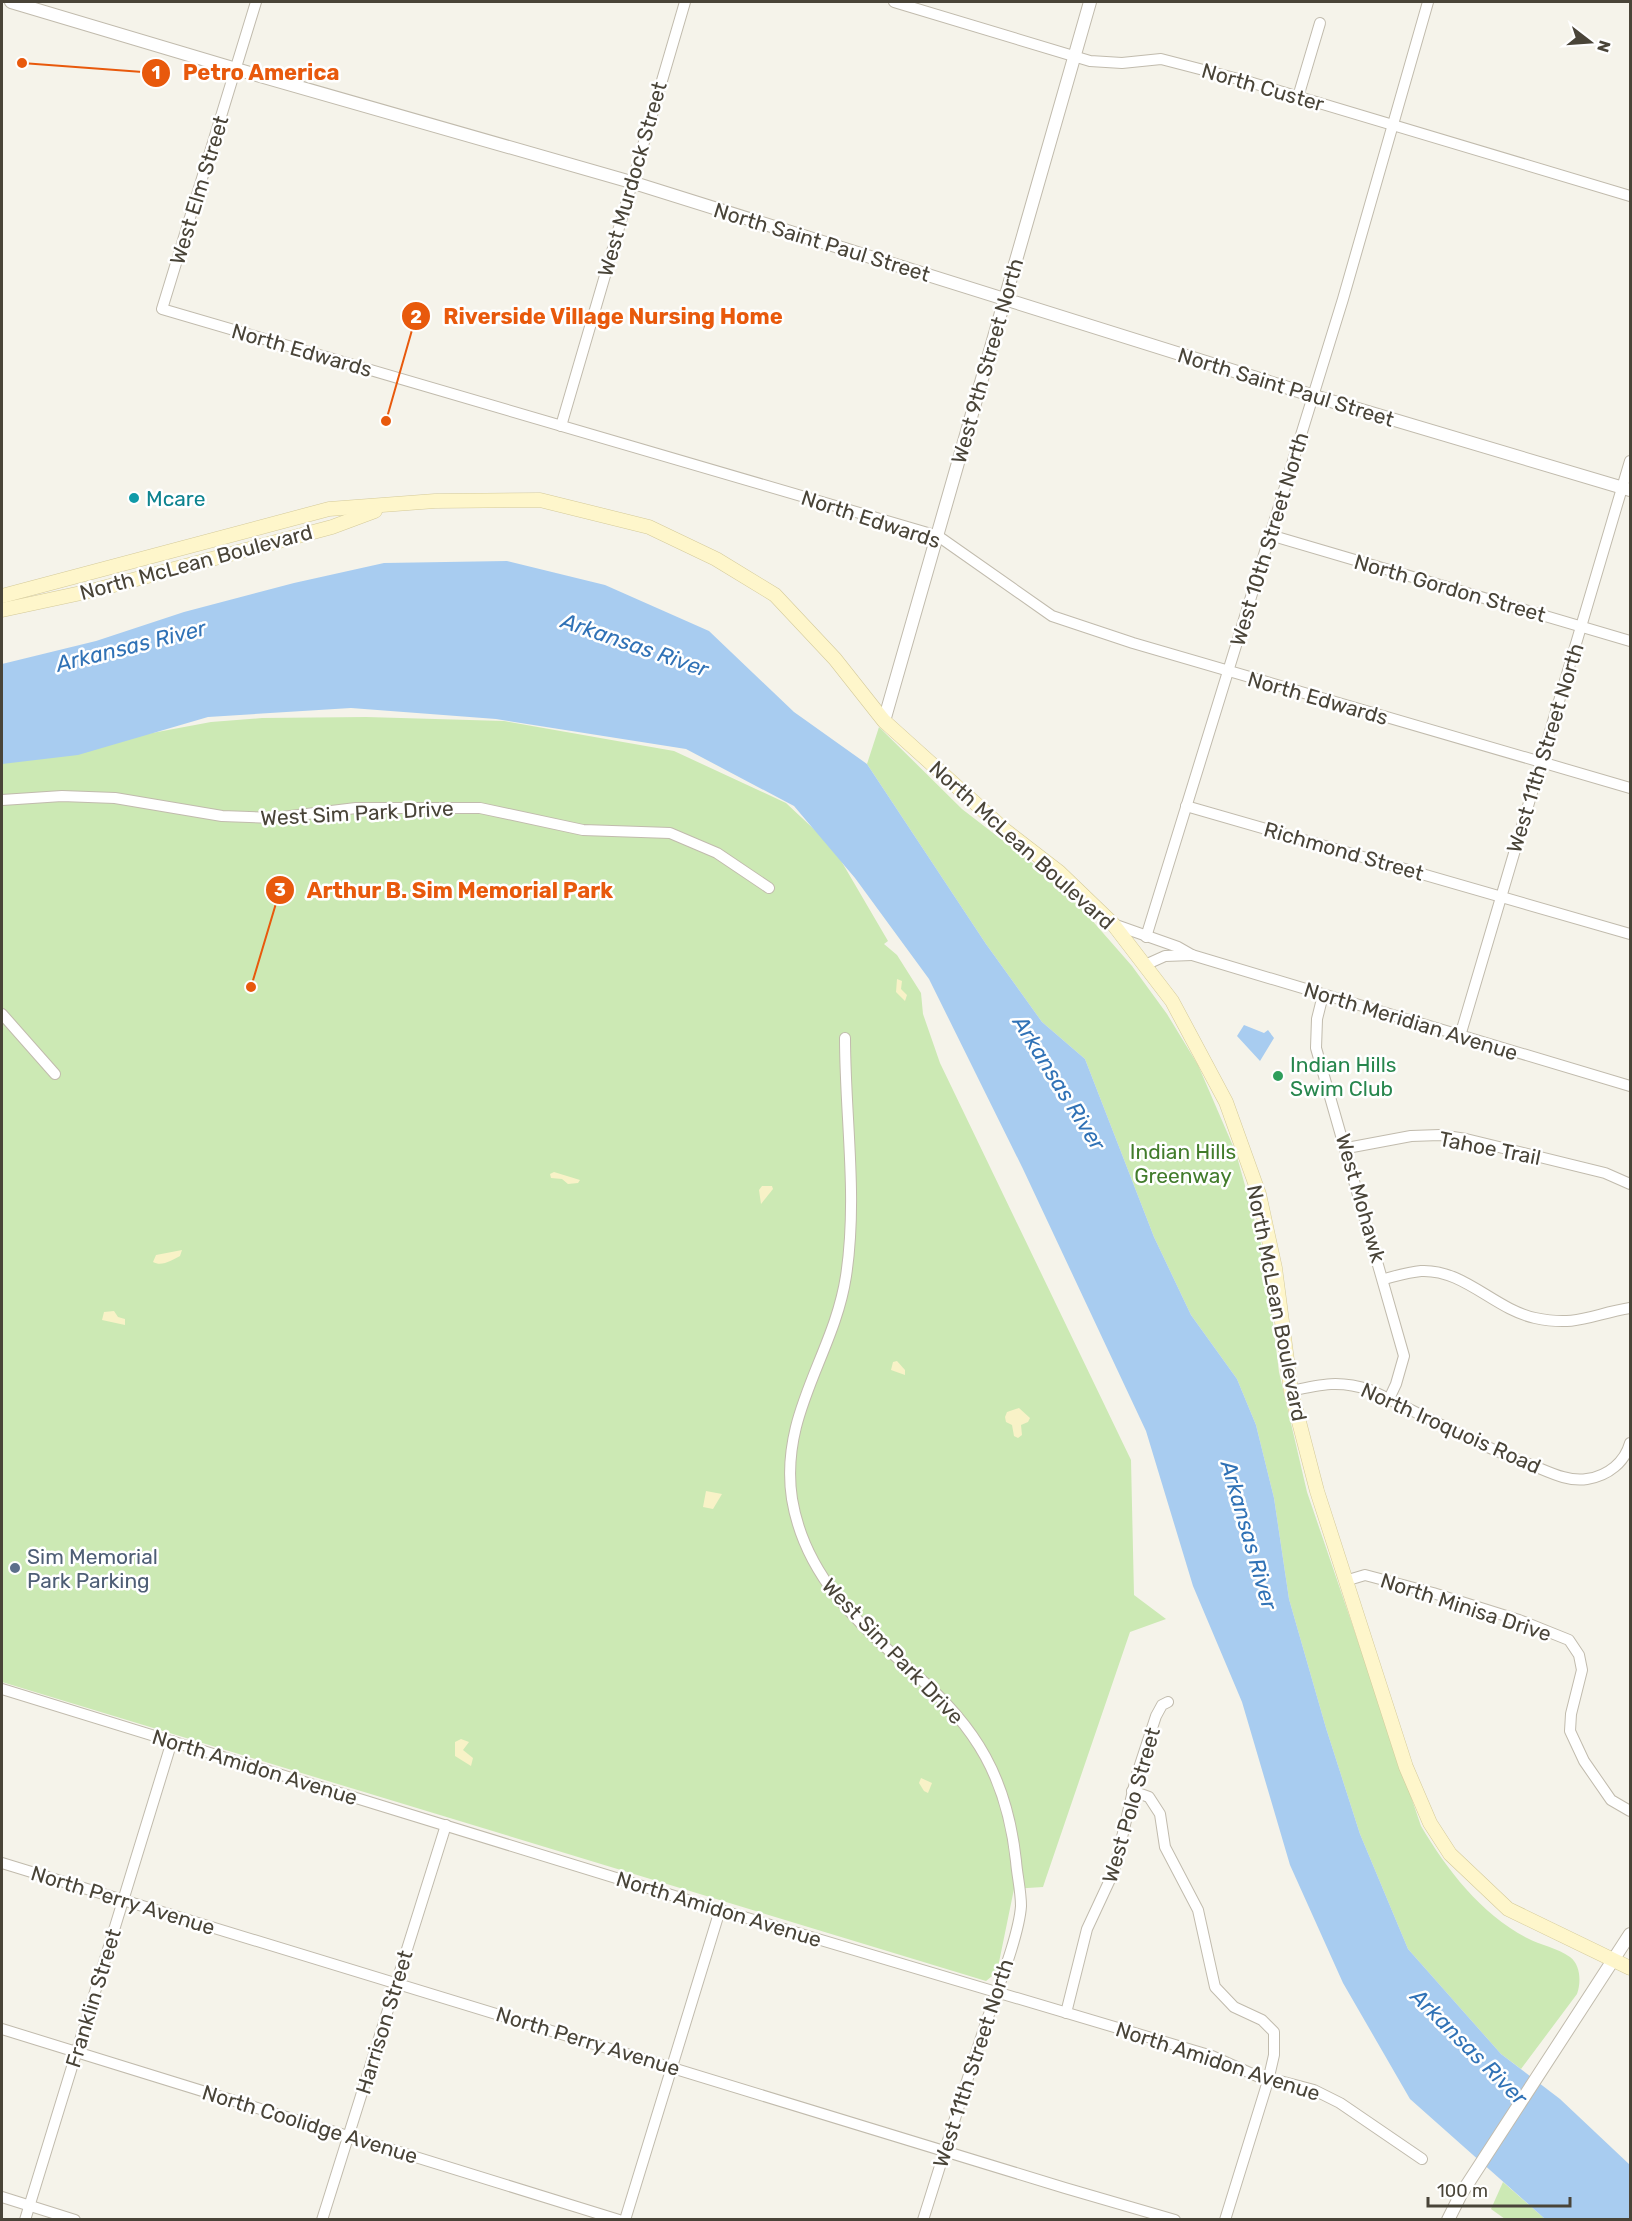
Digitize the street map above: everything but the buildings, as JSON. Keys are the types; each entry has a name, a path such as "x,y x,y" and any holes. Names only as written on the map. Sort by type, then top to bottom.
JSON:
{"main road":[{"name":"North McLean Boulevard","path":"2,596 329,509 435,501 540,500 649,527 716,559 775,595 835,659 885,721 1006,831 1059,872 1113,924 1172,1001 1208,1065 1244,1149 1259,1194 1275,1268 1291,1391 1317,1491 1406,1767 1430,1823 1450,1854 1508,1909 1630,1968"},
{"name":"North McLean Boulevard","path":"2,610 105,587 332,527 388,506"}],"street":[{"name":"North Saint Paul Street","path":"11,2 631,182 1314,396 1627,488"},
{"name":"West Elm Street","path":"162,309 256,2"},
{"name":"West Murdock Street","path":"561,426 685,2"},
{"name":"North Custer","path":"894,2 1090,62 1122,63 1161,59 1298,97 1630,196"},
{"name":"West 9th Street North","path":"885,721 1090,2"},
{"name":"West 10th Street North","path":"1146,937 1314,396 1394,126 1428,2"},
{"path":"1298,97 1320,23"},
{"name":"North Edwards","path":"162,309 938,537 1052,616 1540,764 1630,788"},
{"name":"West 11th Street North","path":"1460,1036 1581,626 1627,488 1630,461"},
{"name":"North Gordon Street","path":"1270,535 1630,641"},
{"name":"West Sim Park Drive","path":"2,800 63,796 115,798 222,816 274,818 356,808 480,808 583,830 670,833 717,853 769,888"},
{"name":"Richmond Street","path":"1186,806 1630,934"},
{"name":"North Meridian Avenue","path":"1113,924 1178,947 1192,955 1630,1086"},
{"name":"North Meridian Avenue","path":"1145,965 1165,956 1192,955"},
{"name":"West Mohawk","path":"1323,995 1317,1019 1316,1048 1347,1148 1404,1356 1389,1399"},
{"path":"2,1014 55,1074"},
{"name":"West Sim Park Drive","path":"845,1038 852,1201 846,1275 834,1326 795,1423 790,1474 792,1498 804,1546 813,1564 835,1595 880,1643 928,1684 977,1739 1002,1790 1013,1841 1021,1906"},
{"name":"Tahoe Trail","path":"1347,1148 1411,1136 1466,1139 1605,1173 1630,1184"},
{"path":"1384,1279 1420,1271 1448,1275 1516,1312 1552,1320 1587,1320 1630,1308"},
{"name":"North Iroquois Road","path":"1291,1391 1340,1382 1370,1390 1490,1450 1564,1478 1587,1479 1602,1475 1627,1456 1630,1443"},
{"name":"North Minisa Drive","path":"1345,1581 1365,1575 1518,1620 1569,1640 1579,1655 1582,1670 1571,1714 1570,1731 1584,1761 1611,1800 1630,1811"},
{"name":"North Amidon Avenue","path":"2,1689 720,1910 1212,2056 1268,2081 1280,2081 1314,2090 1340,2103 1422,2159"},
{"name":"West Polo Street","path":"1066,2013 1087,1929 1114,1871 1132,1791 1156,1716 1162,1705 1168,1702"},
{"name":"Franklin Street","path":"25,2220 172,1741"},
{"path":"1132,1791 1149,1797 1160,1814 1165,1846 1198,1910 1215,1987 1234,2007 1262,2020 1274,2032 1274,2055 1268,2081 1225,2220"},
{"name":"Harrison Street","path":"322,2220 446,1825"},
{"name":"North Perry Avenue","path":"2,1863 1175,2220"},
{"name":"West 11th Street North","path":"923,2220 1021,1906"},
{"path":"625,2220 720,1910"},
{"path":"1448,2220 1461,2194 1630,1934"},
{"name":"North Coolidge Avenue","path":"2,2029 619,2220"},
{"path":"2,2197 75,2220"}],"green space":[{"path":"366,717 504,721 674,751 786,803 833,847 888,941 884,944 897,955 921,993 923,1014 940,1063 1131,1460 1134,1595 1166,1619 1130,1632 1043,1887 1014,1889 997,1972 986,1981 2,1682 2,761 211,722 262,718"},
{"name":"Indian Hills Greenway","path":"879,727 962,809 1049,876 1082,909 1132,966 1167,1014 1198,1065 1236,1153 1265,1258 1279,1372 1307,1492 1421,1826 1442,1859 1480,1904 1510,1928 1570,1957 1578,1969 1577,1994 1521,2069 1501,2054 1408,1949 1360,1834 1326,1728 1289,1599 1274,1498 1256,1425 1237,1379 1191,1315 1154,1237 1085,1059 1042,1022 986,944 867,764"},
{"path":"1503,2182 1545,2219 1505,2219 1491,2209"}],"sand":[{"path":"897,979 902,981 901,989 907,995 905,1001 896,992"},
{"path":"554,1172 580,1180 578,1183 568,1184 562,1179 551,1178 550,1174"},
{"path":"762,1186 772,1186 773,1189 761,1204 759,1190"},
{"path":"182,1250 180,1256 170,1261 160,1264 153,1262 156,1255"},
{"path":"114,1311 118,1317 125,1319 125,1325 102,1320 104,1312"},
{"path":"897,1361 905,1370 905,1375 891,1370 893,1362"},
{"path":"1019,1408 1030,1418 1028,1422 1021,1425 1022,1435 1018,1438 1014,1436 1012,1425 1006,1422 1005,1417 1007,1412"},
{"path":"706,1491 722,1494 713,1509 703,1507"},
{"path":"461,1739 469,1742 463,1750 473,1758 471,1766 455,1756 455,1742"},
{"path":"921,1778 932,1783 928,1793 919,1783"}],"water":[{"name":"Arkansas River","path":"507,561 605,585 709,631 794,712 867,764 986,944 1042,1022 1085,1059 1154,1237 1191,1315 1237,1379 1256,1425 1274,1498 1289,1599 1326,1728 1360,1834 1408,1949 1501,2054 1560,2099 1630,2165 1630,2219 1545,2219 1410,2099 1343,1983 1290,1865 1242,1702 1193,1586 1146,1431 1023,1169 929,979 855,878 794,806 686,749 496,719 351,708 208,717 78,755 2,764 2,664 96,641 184,612 294,583 384,563"},
{"path":"1244,1025 1264,1033 1268,1030 1274,1038 1260,1061 1237,1036"}],"place":[{"name":"Petro America","path":"22,63"},
{"name":"Riverside Village Nursing Home","path":"386,421"},
{"name":"Mcare","path":"134,498"},
{"name":"Arthur B. Sim Memorial Park","path":"251,987"},
{"name":"Indian Hills Swim Club","path":"1278,1076"},
{"name":"Sim Memorial Park Parking","path":"15,1568"}]}
